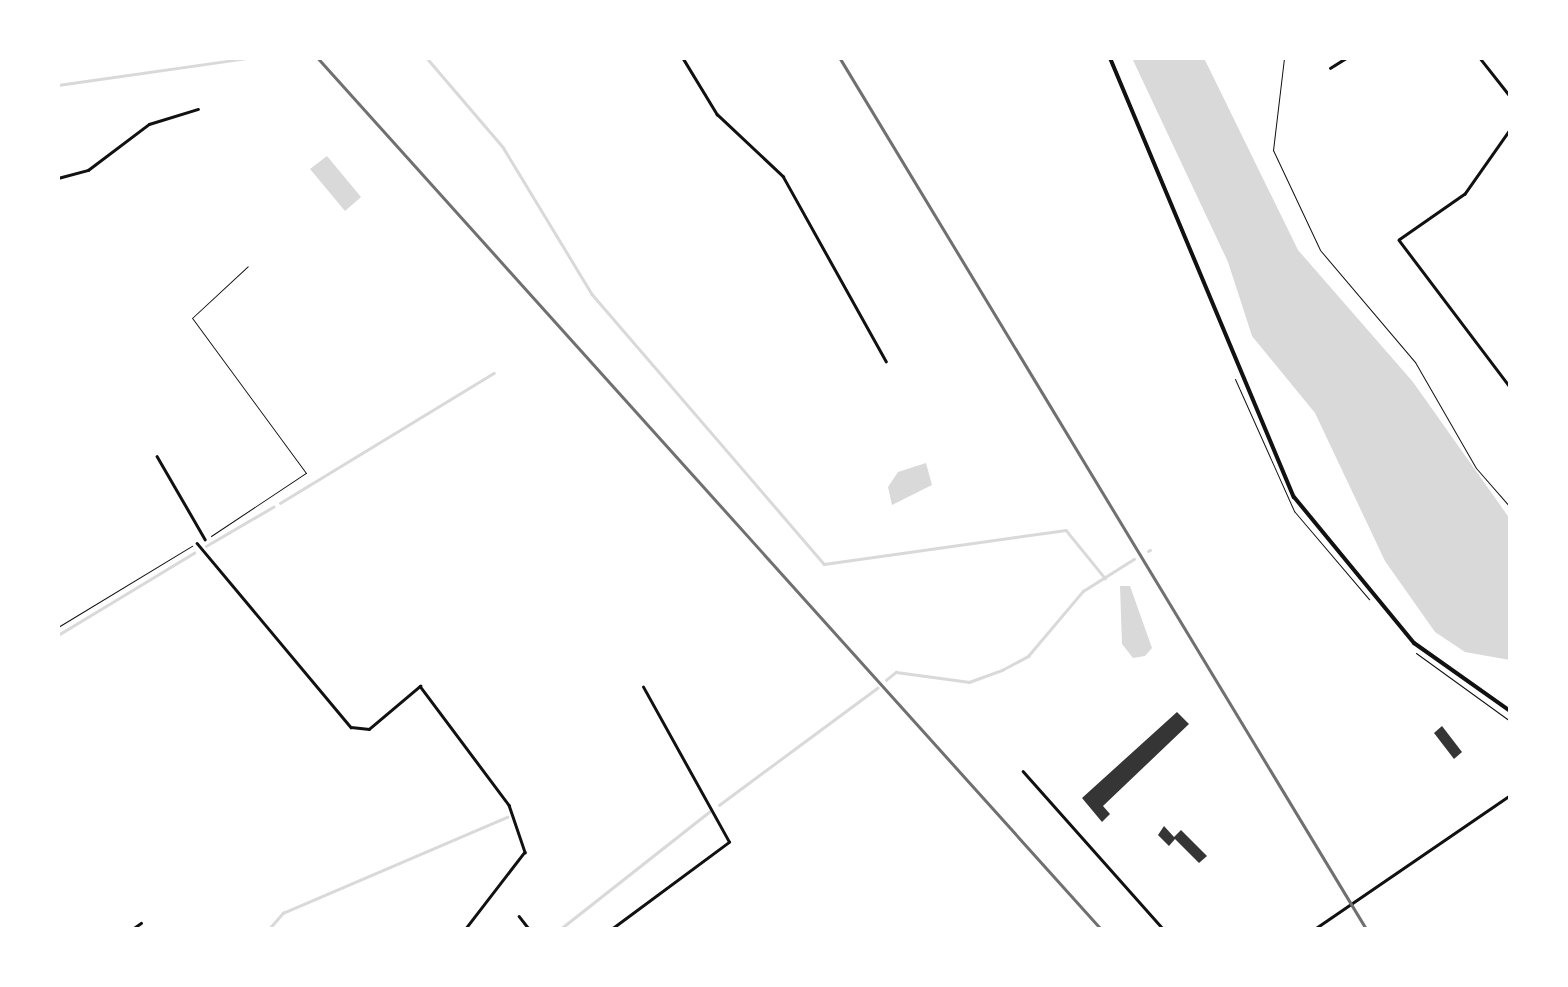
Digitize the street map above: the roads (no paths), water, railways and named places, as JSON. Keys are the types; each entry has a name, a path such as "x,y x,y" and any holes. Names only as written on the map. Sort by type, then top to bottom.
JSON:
{"main road":[{"path":"1110,58 1294,497 1414,643 1510,711"}],"street":[{"path":"683,58 717,114 767,155 886,361"},
{"path":"1330,68 1346,58"},
{"path":"1480,58 1510,96"},
{"path":"58,178 88,170 148,124 198,109"},
{"path":"1510,130 1465,194 1400,240 1510,387"},
{"path":"156,456 205,539"},
{"path":"197,543 351,728 368,729 411,688 426,691 526,840 519,863 464,930"},
{"path":"610,930 727,846 728,832 643,686"},
{"path":"1023,772 1164,930"},
{"path":"1313,930 1510,795"},
{"path":"519,916 530,930"},
{"path":"130,930 141,923"}],"waterway":[{"path":"58,85 248,58"},
{"path":"427,58 503,147 592,294 824,564 1066,530 1105,578"},
{"path":"280,503 494,373"},
{"path":"206,546 273,507"},
{"path":"58,635 194,553"},
{"path":"886,680 896,672 969,682 1002,670 1028,656 1083,591 1134,559"},
{"path":"719,805 877,688"},
{"path":"559,930 709,812"},
{"path":"268,930 283,913 507,817"}],"railway":[{"path":"318,58 1102,930"},
{"path":"840,58 1367,930"}]}
